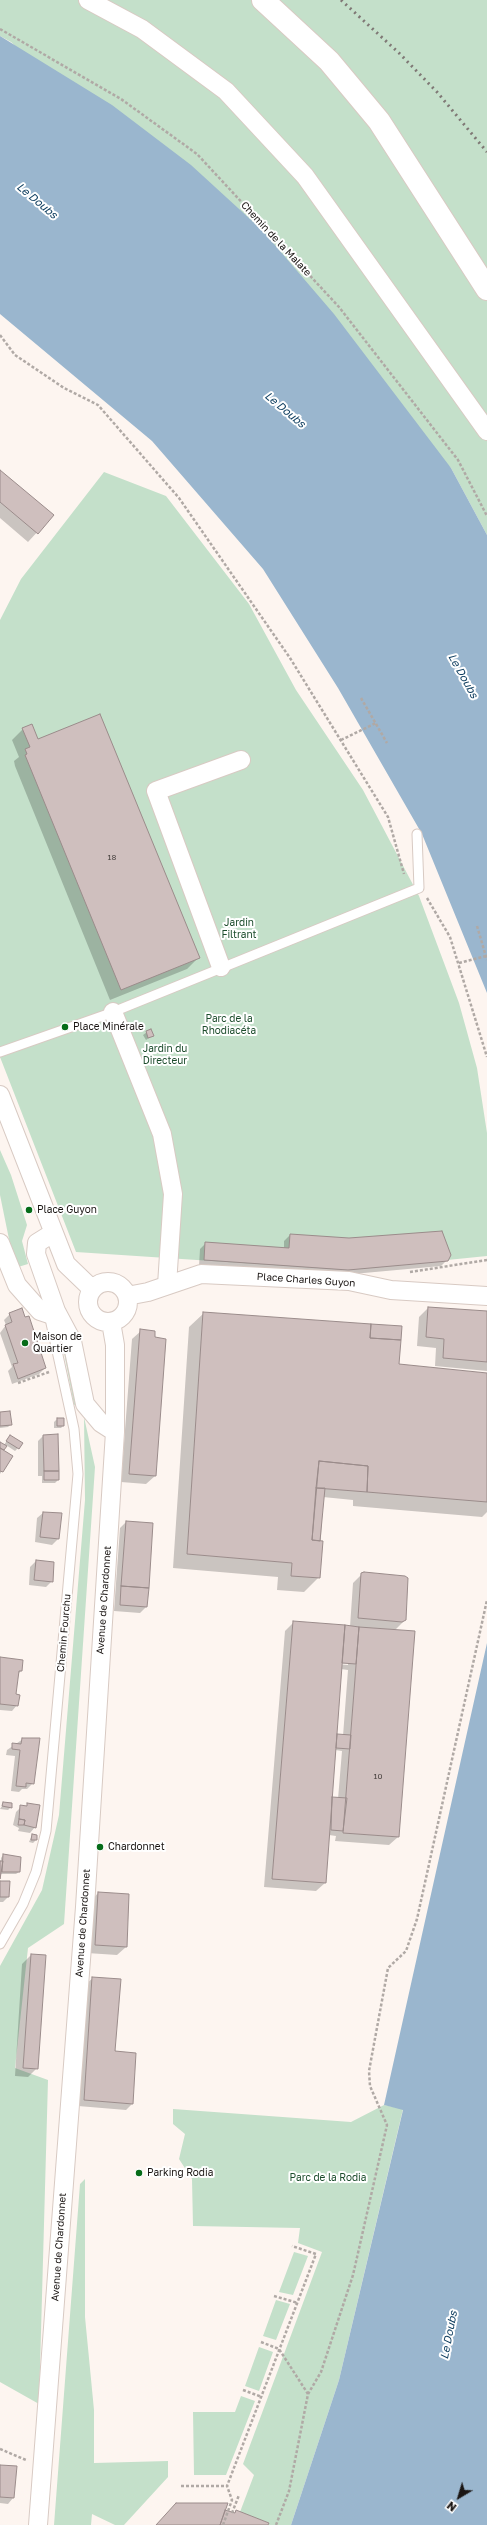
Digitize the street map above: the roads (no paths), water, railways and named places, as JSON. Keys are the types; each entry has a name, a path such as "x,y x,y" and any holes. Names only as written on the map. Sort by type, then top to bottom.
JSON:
{"main road":[{"path":"263,0 329,61 374,115 487,289"}],"street":[{"path":"88,0 142,29 226,91 305,176 487,431"},
{"path":"221,967 156,791 241,760"},
{"path":"112,1012 162,1134 173,1194 167,1285"},
{"path":"0,1095 66,1264 92,1289"},
{"path":"53,1232 37,1243 35,1248 52,1313 72,1341 85,1404 101,1424 115,1432"},
{"path":"0,1245 17,1285 40,1311 52,1313"},
{"name":"Place Charles Guyon","path":"127,1296 201,1274 349,1281 391,1290 487,1296"},
{"path":"103,1282 115,1283 120,1286 127,1296 127,1309 123,1315 111,1322 98,1319 92,1314 88,1302 92,1289 103,1282"},
{"name":"Avenue de Chardonnet","path":"38,2525 85,1907 115,1432 115,1345 111,1322"}],"lane":[{"path":"0,1052 112,1012 418,888 417,834"},
{"name":"Chemin Fourchu","path":"0,1944 23,1904 36,1872 46,1831 78,1474 74,1429 52,1313"}],"water":[{"name":"Le Doubs","path":"0,36 112,105 191,165 262,230 334,314 451,468 487,535 487,993 422,834 338,688 263,569 152,441 0,314"},
{"name":"Le Doubs","path":"487,1643 487,2525 291,2525 339,2380 403,2110 384,2105"}],"railway":[{"path":"341,0 399,53 437,92 487,152"}],"place":[{"name":"Place Minérale","path":"65,1027"},
{"name":"Place Guyon","path":"29,1210"},
{"name":"Maison de Quartier","path":"25,1343"},
{"name":"Chardonnet","path":"100,1847"},
{"name":"Parking Rodia","path":"139,2173"}],"park label":[{"name":"Jardin Filtrant","path":"239,928"},
{"name":"Parc de la Rhodiacéta","path":"229,1024"},
{"name":"Jardin du Directeur","path":"165,1054"},
{"name":"Parc de la Rodia","path":"328,2178"}]}
